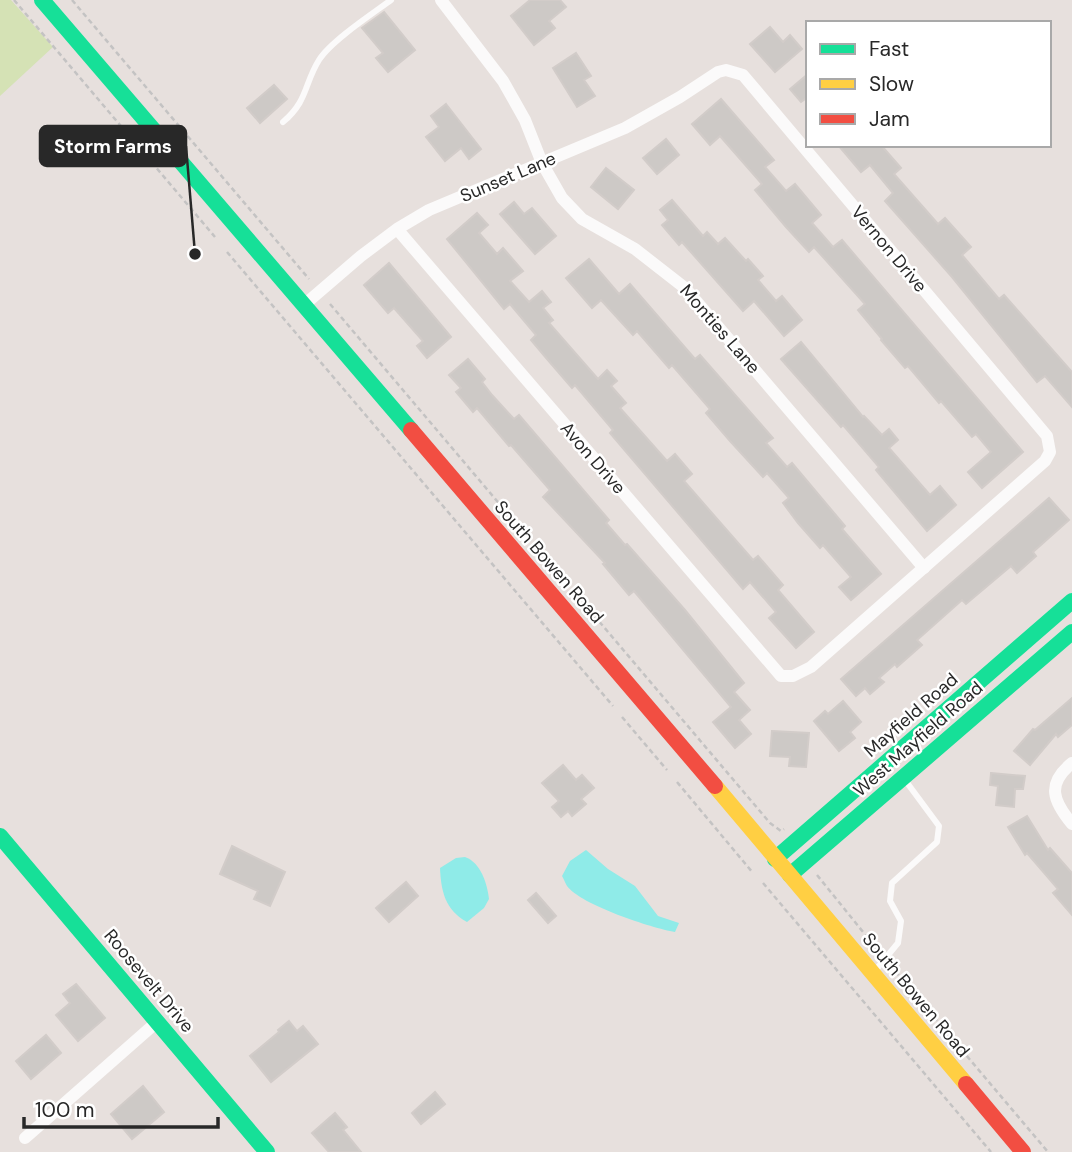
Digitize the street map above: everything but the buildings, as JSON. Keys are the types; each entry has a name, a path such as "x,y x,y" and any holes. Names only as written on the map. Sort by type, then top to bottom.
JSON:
{"main road":[{"name":"South Bowen Road","path":"42,0 790,875 1023,1152"},
{"name":"Mayfield Road","path":"775,859 1072,601"},
{"name":"West Mayfield Road","path":"790,875 1072,632"},
{"name":"Roosevelt Drive","path":"0,836 267,1152"}],"street":[{"name":"Monties Lane","path":"440,0 503,81 562,198 582,219 635,249 685,288 924,568"},
{"name":"Sunset Lane","path":"304,305 361,256 397,229 429,210 625,128 681,97 718,72 726,71"},
{"name":"Vernon Drive","path":"726,71 743,75 1047,436 1050,452 1045,461 924,568"},
{"name":"Avon Drive","path":"397,229 780,676 793,676 811,667 924,568"},
{"path":"1072,763 1056,778 1055,791 1056,801 1072,824"},
{"path":"25,1138 158,1021"}],"lane":[{"path":"283,122 300,105 319,60 345,35 391,0"},
{"path":"872,973 898,943 901,921 890,901 892,883 937,842 939,827 903,778"}],"path":[{"path":"14,0 215,237"},
{"path":"72,0 309,279"},
{"path":"227,252 613,706"},
{"path":"330,304 770,823 780,831"},
{"path":"622,718 667,770"},
{"path":"677,782 753,873"},
{"path":"817,874 876,948"},
{"path":"763,883 991,1152"},
{"path":"890,965 1048,1152"}],"green space":[{"path":"0,0 11,0 53,47 0,96"}],"water":[{"path":"586,850 608,869 635,886 658,916 679,923 675,932 601,908 567,886 562,876 570,861"},
{"path":"465,857 479,869 485,880 489,899 484,908 467,922 449,906 440,868 456,858"}],"traffic: fast":[{"path":"42,0 411,430"},
{"path":"775,859 1072,601"},
{"path":"790,875 1072,632"},
{"path":"0,836 267,1152"}],"traffic: slow":[{"path":"715,786 966,1084"}],"traffic: jam":[{"path":"411,430 715,786"},
{"path":"966,1084 1023,1152"}],"place":[{"name":"Storm Farms","path":"195,254"}]}
